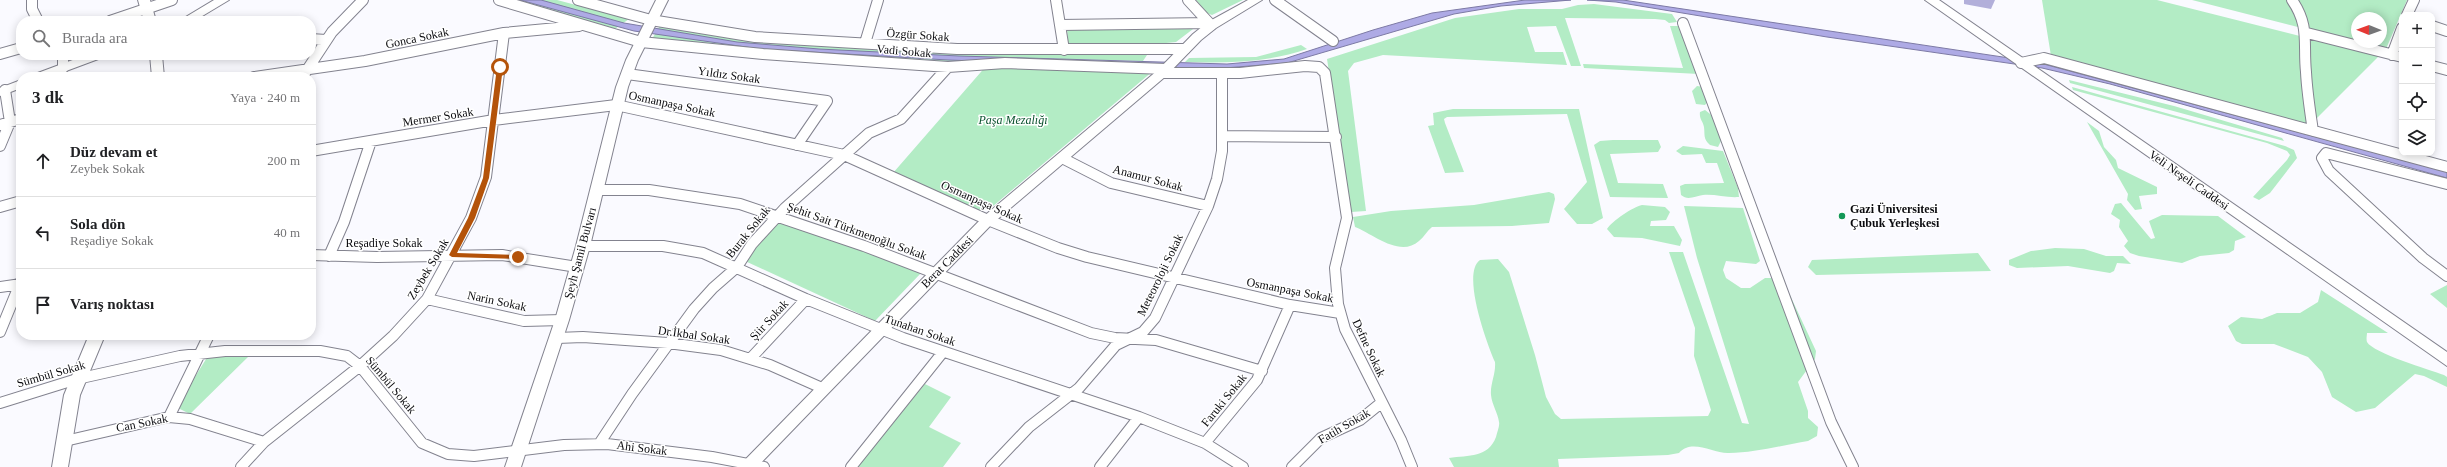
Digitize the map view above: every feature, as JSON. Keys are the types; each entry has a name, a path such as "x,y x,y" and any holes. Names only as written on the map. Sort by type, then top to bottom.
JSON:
{"street":[{"path":"32,0 32,9 36,16"},
{"path":"127,16 172,0"},
{"path":"194,16 223,0"},
{"path":"316,56 326,40 363,0"},
{"name":"Vadi Sokak","path":"499,0 586,26 642,40 769,55 948,67 1005,63 1222,74 1299,66 1322,69"},
{"name":"Özgür Sokak","path":"578,0 652,20 748,36 957,49 1181,53"},
{"path":"652,20 662,0"},
{"path":"865,43 878,0"},
{"path":"1056,0 1064,50"},
{"path":"1188,0 1210,24"},
{"path":"1181,53 1210,24 1256,0"},
{"path":"1275,0 1333,41"},
{"name":"Veli Neşeli Caddesi","path":"1930,0 2447,360"},
{"path":"2292,0 2302,17 2307,33 2305,61 2313,131"},
{"path":"2408,12 2414,0"},
{"name":"Şeyh Şamil Bulvarı","path":"513,467 557,338 583,246 616,105 627,74 652,20"},
{"path":"1683,23 1831,422 1853,467"},
{"path":"1060,26 1210,24"},
{"name":"Gonca Sokak","path":"314,72 504,33 586,26"},
{"path":"2435,27 2447,31"},
{"name":"Zeybek Sokak","path":"241,467 264,442 360,366 393,336 427,300 472,218 486,178 504,33"},
{"path":"2307,33 2399,56"},
{"path":"2392,54 2399,36"},
{"path":"316,39 326,40"},
{"path":"0,54 16,49"},
{"name":"Berat Caddesi","path":"748,465 879,329 988,220 1164,71 1181,53"},
{"path":"2021,63 2036,59 2051,60 2447,167"},
{"path":"63,60 63,68"},
{"path":"52,72 84,60"},
{"path":"156,60 158,72"},
{"path":"306,72 314,60"},
{"name":"Burak Sokak","path":"599,444 668,343 702,300 737,268 752,244 777,216 874,130 901,118 948,67"},
{"path":"2435,67 2447,70"},
{"name":"Defne Sokak","path":"1322,69 1327,78 1347,218 1346,233 1336,259 1340,313 1345,329 1401,440 1412,467"},
{"name":"Yıldız Sokak","path":"627,74 827,101 797,145"},
{"name":"Meteoroloji Sokak","path":"991,467 1029,427 1071,395 1087,380 1116,345 1131,339 1150,326 1175,278 1208,206 1221,164 1223,136 1222,74"},
{"path":"0,146 10,122 2,91 16,86"},
{"name":"Mermer Sokak","path":"316,150 494,120 616,105"},
{"name":"Osmanpaşa Sokak","path":"616,105 844,156 988,220 1064,250 1290,305 1340,313"},
{"path":"0,125 16,120"},
{"path":"1223,136 1336,137"},
{"path":"328,256 344,222 370,141"},
{"path":"2447,184 2326,153 2322,161 2329,171 2423,258 2447,276"},
{"name":"Anamur Sokak","path":"1062,158 1111,183 1208,206"},
{"name":"Şehit Sait Türkmenoğlu Sokak","path":"597,190 644,190 697,195 740,204 936,273 1091,333 1131,339 1156,340 1262,372"},
{"path":"0,207 16,202"},
{"name":"Tunahan Sokak","path":"583,246 678,247 703,253 806,299 879,329 1139,418 1205,443 1244,467"},
{"name":"Reşadiye Sokak","path":"316,255 377,258 502,255 576,267"},
{"path":"0,287 16,284"},
{"path":"0,332 16,295"},
{"name":"Şiir Sokak","path":"751,358 806,299"},
{"name":"Narin Sokak","path":"427,300 524,321 562,320"},
{"name":"Faruki Sokak","path":"1205,443 1252,387 1262,372 1290,305"},
{"name":"Dr.İkbal Sokak","path":"557,338 590,338 668,343 721,350 751,358 822,388"},
{"path":"60,467 77,379 95,340"},
{"path":"170,417 206,340"},
{"name":"Sümbül Sokak","path":"0,402 77,379 199,353 320,351 346,356 360,366 418,438 430,448 458,456 519,450"},
{"path":"851,467 944,352"},
{"name":"Fatih Sokak","path":"1292,467 1303,463 1321,438 1360,420 1381,403"},
{"name":"Can Sokak","path":"65,441 170,417 190,419 264,442"},
{"path":"1100,467 1139,418"},
{"name":"Ahi Sokak","path":"519,450 599,444 764,467"}],"green space":[{"path":"505,0 557,0 629,19 612,31"},
{"path":"1196,0 1243,0 1212,15 1207,13"},
{"path":"2042,0 2157,0 2379,56 2306,129 2051,56"},
{"path":"2192,0 2407,0 2402,12 2399,12 2399,19 2387,47 2387,12 2351,12 2351,40"},
{"path":"1594,4 1672,14 1677,22 1669,23 1665,20 1655,19 1565,18 1581,66 1571,66 1556,26 1527,27 1535,52 1563,52 1567,65 1383,55 1354,63 1348,71 1366,211 1351,212 1327,59 1455,18 1519,9 1562,9 1578,5"},
{"path":"661,24 952,52 1147,55 1143,61 989,57 986,64 777,54 652,39"},
{"path":"1197,26 1176,42 1137,46 1068,46 1067,27"},
{"path":"1670,26 1681,26 1699,74 1584,68 1583,64 1683,68"},
{"path":"1301,45 1307,49 1292,54 1262,60 1232,62 1185,62 1189,58 1256,57"},
{"name":"Paşa Mezalığı","path":"987,65 1153,71 992,207 978,210 893,173"},
{"path":"2069,80 2174,106 2282,138 2284,141 2070,83"},
{"path":"1697,86 1704,87 1709,100 1705,105 1696,104 1692,91"},
{"path":"2072,87 2285,146 2294,150 2297,158 2270,193 2259,200 2253,197 2287,160 2290,155 2287,151 2267,143 2073,90"},
{"path":"1453,109 1579,109 1603,218 1592,224 1577,224 1564,209 1587,182 1567,114 1447,117 1444,119 1445,123 1464,172 1445,173 1428,126 1434,125 1433,113"},
{"path":"1705,110 1714,117 1722,139 1718,147 1710,145 1705,139 1704,127 1700,112"},
{"path":"2087,122 2099,131 2104,147 2116,160 2118,168 2157,187 2157,194 2139,196 2142,209 2135,210 2127,200 2128,194"},
{"path":"1658,140 1661,147 1658,152 1610,154 1618,183 1663,184 1668,198 1610,197 1594,145 1600,141"},
{"path":"1683,146 1723,151 1738,188 1739,197 1703,195 1686,198 1681,195 1680,186 1685,184 1724,183 1717,163 1706,163 1702,154 1682,155 1676,151"},
{"path":"1549,192 1554,194 1555,199 1549,223 1512,226 1432,227 1412,246 1395,246 1387,243 1355,227 1353,217 1391,211 1474,205"},
{"path":"2121,203 2151,239 2155,238 2149,221 2162,215 2218,216 2246,237 2235,241 2234,250 2229,253 2200,256 2182,263 2139,256 2130,253 2124,246 2128,241 2119,227 2120,220 2111,214 2115,204"},
{"path":"1642,205 1665,207 1670,212 1666,220 1651,221 1650,226 1674,226 1682,240 1680,246 1642,238 1614,237 1607,229 1613,222 1633,208"},
{"path":"1684,206 1743,208 1760,261 1756,264 1726,261 1723,270 1726,278 1741,288 1750,288 1765,278 1782,278 1816,351 1815,359 1798,382 1808,411 1808,418 1818,427 1817,436 1808,441 1739,453 1723,453 1703,448 1690,447 1679,453 1668,455 1558,459 1559,467 1454,467 1449,458 1471,456 1488,449 1493,444 1499,425 1491,395 1495,362 1477,309 1474,293 1473,279 1475,267 1480,260 1498,259 1509,272 1535,355 1546,397 1555,414 1561,419 1708,416 1711,410 1694,356 1695,328 1669,252 1683,252 1742,423 1749,424 1697,258"},
{"path":"777,218 922,272 875,321 745,261"},
{"path":"2055,248 2084,249 2106,256 2123,256 2131,264 2117,263 2114,271 2110,273 2068,266 2017,268 2009,265 2009,260 2031,251"},
{"path":"1978,253 1991,271 1816,275 1808,267 1812,260"},
{"path":"2447,285 2447,308 2430,294"},
{"path":"2321,290 2388,333 2367,333 2367,342 2371,346 2390,356 2444,375 2447,377 2447,387 2424,376 2415,374 2375,408 2356,412 2332,397 2322,372 2308,357 2274,344 2242,344 2236,341 2228,326 2241,317 2262,319 2277,313 2300,313 2318,302"},
{"path":"208,356 248,357 190,414 176,407"},
{"path":"925,384 951,397 929,427 961,443 943,467 856,467"}],"shaded area":[{"path":"520,0 541,0 624,23 737,42 819,49 959,56 1227,64 1284,59 1373,30 1432,13 1525,0 1571,0 1501,6 1454,14 1287,63 1212,69 948,60 760,49 634,31"},
{"path":"1587,0 1623,0 2036,62 2447,172 2447,178 2110,84 2042,68 1827,37 1616,2"}],"place":[{"name":"Gazi Üniversitesi Çubuk Yerleşkesi","path":"1842,216"}],"route":[{"path":"500,67 486,178 472,218 452,255 485,254 518,257"}]}
